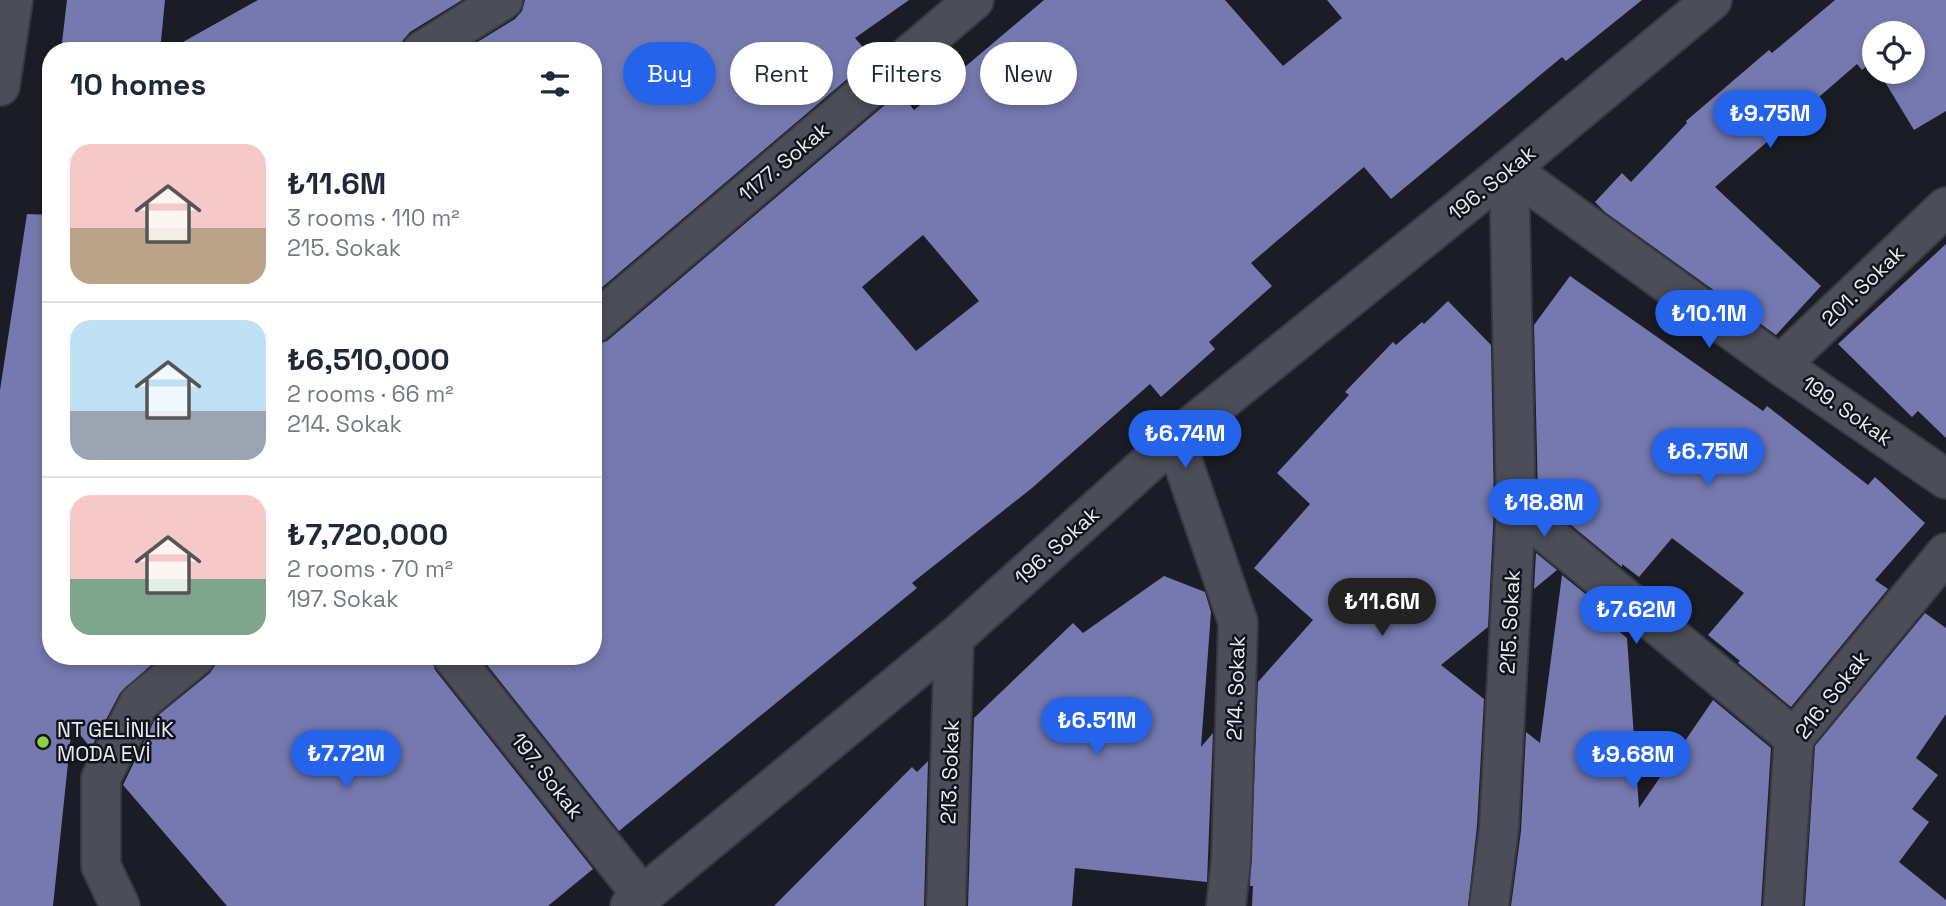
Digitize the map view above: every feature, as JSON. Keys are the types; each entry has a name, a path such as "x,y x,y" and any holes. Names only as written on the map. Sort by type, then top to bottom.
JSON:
{"street":[{"path":"0,86 13,0"},
{"path":"436,42 503,0"},
{"name":"1177. Sokak","path":"602,316 974,0"},
{"name":"196. Sokak","path":"638,902 954,638 1175,439 1510,169 1712,0"},
{"name":"199. Sokak","path":"1510,169 1780,365 1946,479"},
{"name":"215. Sokak","path":"1489,906 1499,828 1516,508 1510,169"},
{"name":"201. Sokak","path":"1780,365 1946,207"},
{"name":"214. Sokak","path":"1175,439 1238,622 1231,860 1226,906"},
{"path":"1516,508 1794,738"},
{"name":"216. Sokak","path":"1783,906 1794,738 1946,553"},
{"name":"213. Sokak","path":"946,906 954,638"},
{"path":"120,906 101,866 101,778 139,703 186,665"},
{"name":"197. Sokak","path":"459,665 638,902"}],"building":[{"path":"67,0 165,0 161,42 62,42"},
{"path":"258,0 462,0 410,32 402,42 183,42"},
{"path":"525,0 909,0 855,38 858,42 847,42 847,79 833,91 833,42 730,42 730,105 817,105 602,287 602,42 478,42 515,19 522,11"},
{"path":"1044,0 1225,0 1283,66 1342,18 1327,0 1642,0 1566,61 1562,57 1391,199 1364,167 1251,263 1272,286 1209,342 1215,349 1161,397 1150,384 1032,488 912,583 917,588 619,831 487,665 602,665 602,342 607,341 885,105 910,105 914,110 920,105 966,105 966,66 980,54 980,105 1077,105 1077,42 994,42","holes":["923,235 979,301 916,351 862,287"]},
{"path":"1835,0 1946,0 1946,111 1914,130 1886,84 1925,84 1925,21 1862,21 1862,70 1857,64 1715,187 1821,286 1776,335 1605,212 1595,202 1622,173 1631,182 1686,121 1769,50 1772,53"},
{"path":"27,214 42,215 42,665 151,665 120,693 91,748 72,725 53,906 0,906 0,390"},
{"path":"1946,244 1946,438 1918,411 1912,417 1838,344"},
{"path":"1570,276 1763,411 1767,406 1868,485 1875,477 1925,523 1875,580 1888,589 1791,707 1708,635 1744,593 1672,538 1639,577 1622,564 1622,567 1538,498 1534,325"},
{"path":"1448,301 1491,345 1494,508 1488,627 1441,665 1484,699 1477,826 1468,906 1252,906 1253,886 1250,886 1258,682 1313,620 1254,568 1310,504 1277,473 1349,395 1345,392 1393,342 1396,345"},
{"path":"1536,553 1557,570 1534,589"},
{"path":"1562,575 1609,613 1604,619 1627,638 1639,808 1713,700 1771,748 1761,906 1511,906 1521,831 1526,732 1540,743"},
{"path":"1164,576 1205,592 1211,612 1201,747 1213,733 1207,882 1075,868 1072,906 968,906 974,718 1073,623 1083,633"},
{"path":"1925,613 1946,628 1946,714 1916,758 1938,775 1912,809 1929,822 1899,862 1946,900 1946,906 1805,906 1815,746"},
{"path":"215,665 434,665 593,869 548,906 227,906 123,785 156,717 210,673"},
{"path":"928,761 924,906 774,906 912,767 917,772"}],"place":[{"name":"NT GELİNLİK MODA EVİ","path":"43,742"}]}
